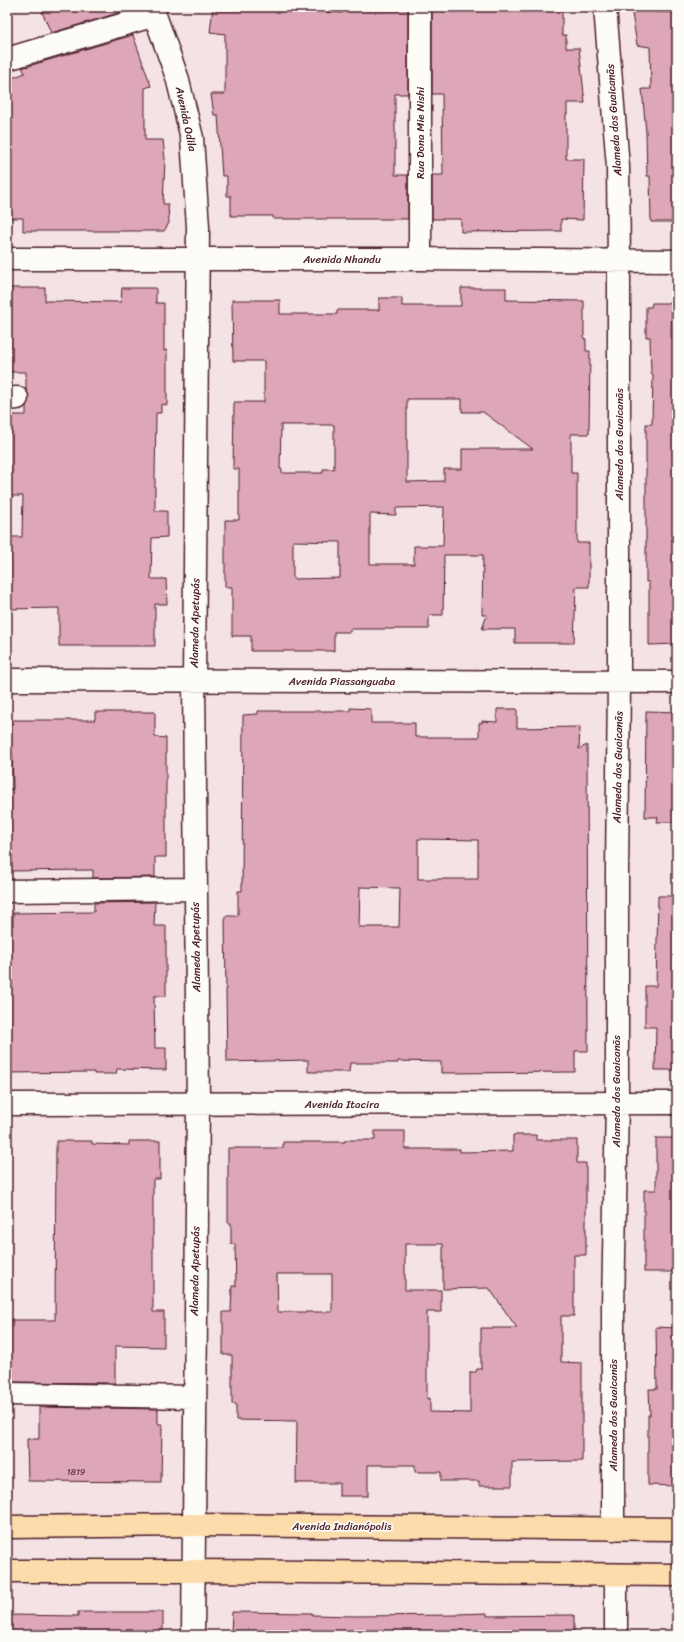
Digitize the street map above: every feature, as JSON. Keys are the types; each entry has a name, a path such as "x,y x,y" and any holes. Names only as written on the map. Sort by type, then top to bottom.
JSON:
{"main road":[{"name":"Avenida Indianópolis","path":"7,1527 193,1525 677,1529"},
{"path":"7,1571 677,1575"}],"street":[{"name":"Rua Dona Mie Nishi","path":"420,7 420,259"},
{"name":"Alameda dos Guaicanãs","path":"605,7 618,167 619,260 619,681 617,1103 613,1308 613,1528"},
{"path":"7,59 153,11"},
{"name":"Avenida Odila","path":"153,11 177,77 192,138 196,184 198,259"},
{"name":"Avenida Nhandu","path":"7,259 420,259 677,261"},
{"name":"Alameda Apetupás","path":"193,1635 194,1397 198,1104 194,681 198,259"},
{"name":"Avenida Piassanguaba","path":"7,680 677,682"},
{"path":"7,891 196,890"},
{"name":"Avenida Itacira","path":"7,1104 677,1104"},
{"path":"7,1394 194,1397"},
{"path":"616,1575 616,1635"}],"building":[{"path":"40,7 124,7 125,11 51,33"},
{"path":"213,7 264,7 342,13 342,7 408,7 408,94 395,94 395,175 408,175 408,219 273,219 273,216 231,216 231,196 227,196 227,176 222,176 218,115 214,115 211,94 225,94 225,34 210,32"},
{"path":"432,7 562,7 562,35 566,35 566,48 579,48 585,103 567,103 566,114 566,159 584,159 583,220 561,219 561,231 461,232 461,219 432,219 432,175 443,175 442,94 432,94"},
{"path":"631,7 657,7 658,12 677,12 677,222 651,222 650,176 647,176 646,132 642,89 651,89 650,47 637,45"},
{"path":"133,35 151,86 145,88 145,140 163,140 165,159 163,204 168,204 169,223 164,231 23,231 23,218 7,218 7,80 25,73 22,68"},
{"path":"7,288 45,288 45,301 121,302 122,288 156,288 156,303 164,303 164,351 167,350 167,405 161,404 161,413 156,413 155,511 167,511 167,537 152,538 151,579 166,579 167,604 155,604 155,646 59,646 59,608 7,609 7,537 22,537 23,496 7,496 7,415 26,415 26,407 29,397 26,389 26,372 7,372"},
{"path":"461,288 506,288 506,300 584,301 584,339 586,339 586,351 590,351 589,434 571,434 571,473 577,473 577,543 589,543 589,587 576,587 574,643 515,643 515,629 482,629 487,615 482,615 483,555 444,555 443,615 429,615 429,629 350,629 350,632 334,632 334,651 251,651 251,636 232,636 232,587 225,587 225,520 239,520 239,469 233,469 234,402 264,402 264,361 233,361 232,300 280,300 280,314 337,314 337,310 379,310 379,298 402,298 402,306 461,306","holes":["407,399 462,399 462,412 483,412 533,449 462,449 462,469 444,469 444,481 407,482","281,425 334,425 334,469 323,469 323,473 282,473 282,469 280,469","444,507 443,546 414,546 414,564 370,564 370,514 396,515 396,508","293,541 340,542 340,578 293,579"]},
{"path":"652,303 672,303 671,338 677,339 677,644 649,645 649,582 646,582 646,424 652,424 653,374 651,374 650,337 646,337 646,307 651,307"},
{"path":"350,708 371,709 371,723 415,723 415,737 479,737 479,723 482,723 482,721 497,722 497,709 517,709 517,728 580,727 579,749 587,745 588,1051 575,1051 575,1072 441,1073 441,1062 398,1061 398,1063 350,1063 349,1072 308,1072 308,1060 227,1062 225,916 238,916 238,891 242,891 243,715 258,714 258,711 350,711","holes":["418,839 478,840 478,879 418,879","360,887 400,888 399,927 359,927"]},
{"path":"646,711 677,712 677,822 657,822 658,817 645,817"},
{"path":"95,712 155,712 155,737 166,738 166,857 155,857 155,877 93,878 93,870 7,871 7,789 13,789 12,752 7,752 7,725 12,725 12,720 95,720"},
{"path":"658,896 677,896 677,1070 655,1070 656,1027 645,1027 645,986 656,986"},
{"path":"155,902 154,926 166,926 166,996 154,996 155,1048 166,1048 166,1070 117,1069 116,1074 94,1074 94,1072 7,1073 7,925 13,925 13,913 94,912 94,903"},
{"path":"375,1131 405,1131 405,1149 460,1149 460,1152 513,1151 513,1135 536,1135 536,1140 577,1140 577,1163 586,1163 586,1255 574,1255 574,1316 561,1316 561,1362 582,1363 582,1461 512,1462 512,1486 479,1486 479,1481 441,1481 441,1472 415,1472 415,1465 368,1465 368,1496 339,1496 339,1483 296,1483 297,1421 236,1420 236,1404 232,1404 232,1355 223,1355 223,1312 231,1312 232,1286 236,1286 235,1244 231,1244 231,1223 228,1223 228,1148 283,1148 283,1142 345,1142 345,1140 375,1140","holes":["405,1244 443,1244 443,1289 489,1288 517,1328 481,1328 481,1369 477,1369 476,1372 470,1372 470,1413 430,1412 430,1398 427,1399 427,1312 441,1312 441,1290 405,1290","277,1274 332,1274 332,1312 278,1312"]},
{"path":"656,1138 677,1138 677,1272 644,1272 644,1190 656,1190"},
{"path":"56,1141 92,1141 92,1144 129,1145 129,1141 160,1141 160,1179 153,1179 153,1312 164,1312 164,1347 115,1346 115,1383 7,1382 7,1320 55,1320"},
{"path":"656,1327 677,1328 677,1486 648,1485 648,1415 650,1415 649,1389 657,1389"},
{"path":"39,1407 158,1409 158,1424 162,1424 161,1482 28,1481 27,1439 39,1439"},
{"path":"78,1612 163,1612 163,1635 7,1635 7,1615 78,1616"},
{"path":"232,1612 312,1613 312,1615 355,1616 458,1615 487,1613 487,1616 574,1615 574,1635 231,1635"}]}
